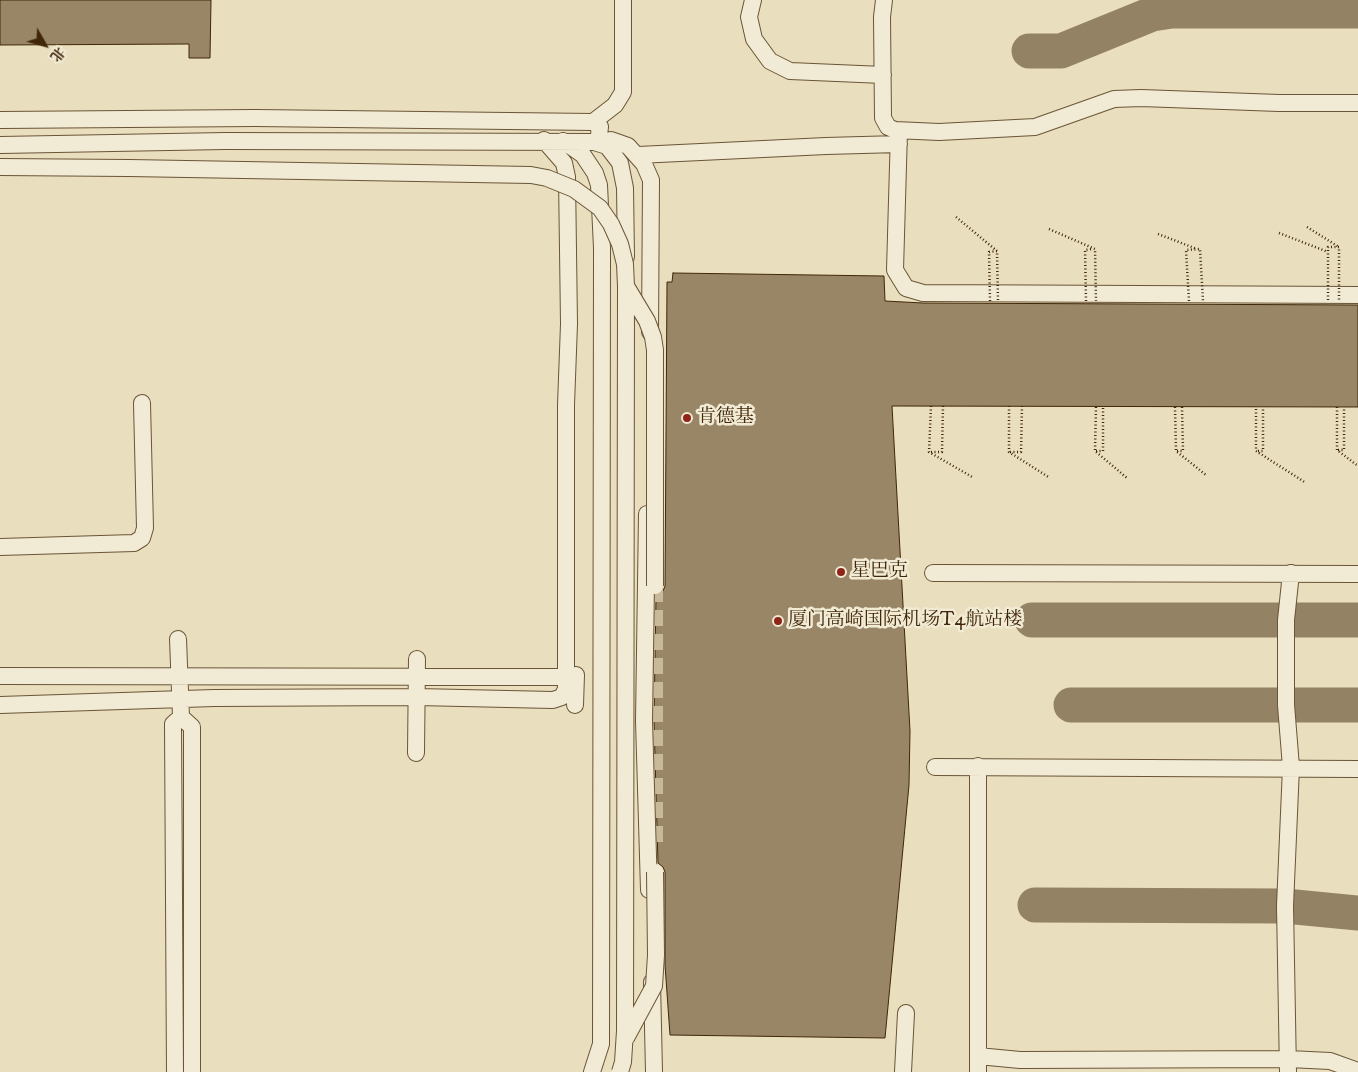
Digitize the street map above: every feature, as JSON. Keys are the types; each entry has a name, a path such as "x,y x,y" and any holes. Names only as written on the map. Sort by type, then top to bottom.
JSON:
{"street":[{"path":"593,122 614,104 623,92 623,0"},
{"path":"753,0 749,17 754,39 770,61 790,71 883,75"},
{"path":"884,0 882,17 883,118 888,127 899,138 895,270 906,288 933,293 1358,295"},
{"path":"638,155 826,146 939,132 1035,127 1114,99 1358,103"},
{"path":"0,120 255,118 593,122 600,127 599,143"},
{"path":"0,145 225,141 544,140 599,143 616,141 628,146 638,155 648,172 652,190 644,721 655,1038 654,1072"},
{"path":"0,705 180,699 214,706 417,697 553,700 558,699 565,693 566,404 569,282 567,177 564,163 544,140"},
{"path":"563,141 583,155 595,173 598,185 602,248 601,1044 592,1072"},
{"path":"599,143 611,150 620,163 626,201 618,1009 621,1072"},
{"path":"0,167 531,175 547,178 566,185 588,198 611,224 620,244 626,286 625,1040 621,1072"},
{"path":"0,178 46,167"},
{"path":"626,286 647,321 654,337 654,586"},
{"path":"0,547 134,543 142,538 145,528 142,403"},
{"path":"933,572 1026,574 1291,572 1358,574"},
{"path":"1289,1066 1285,906 1291,767 1286,705 1286,620 1291,572"},
{"path":"566,579 576,598 575,705"},
{"path":"178,639 181,717 192,727 192,1072"},
{"path":"416,752 417,659"},
{"path":"0,676 566,677"},
{"path":"175,1072 173,724 181,717"},
{"path":"978,766 978,1072"},
{"path":"935,767 978,766 1021,769 1291,767 1358,769"},
{"path":"625,1040 654,986 656,955 655,872"},
{"path":"903,1072 906,1013"},
{"path":"978,1056 1020,1060 1194,1066 1289,1066 1330,1061 1358,1071"}],"path":[{"path":"956,217 996,251 998,301"},
{"path":"1307,227 1339,247"},
{"path":"1049,229 1095,249"},
{"path":"1279,233 1328,252"},
{"path":"1158,234 1200,249 1203,301"},
{"path":"1328,300 1328,247 1339,247"},
{"path":"1339,247 1339,300"},
{"path":"1086,301 1085,250 1095,249"},
{"path":"1095,249 1096,301"},
{"path":"1189,301 1186,250 1197,249"},
{"path":"990,301 988,252 996,251"},
{"path":"929,452 931,406"},
{"path":"929,452 942,452 943,406"},
{"path":"1009,406 1009,452"},
{"path":"1009,452 1022,452 1022,406"},
{"path":"1095,451 1096,406"},
{"path":"1095,451 1103,451 1103,407"},
{"path":"1175,407 1176,451"},
{"path":"1176,451 1183,451 1182,407"},
{"path":"1256,451 1263,451 1263,407"},
{"path":"1337,407 1337,450"},
{"path":"1337,450 1344,450 1344,407"},
{"path":"1256,409 1256,451"},
{"path":"1337,450 1358,466"},
{"path":"1095,451 1128,478"},
{"path":"1176,451 1206,475"},
{"path":"1256,451 1306,483"},
{"path":"929,452 974,478"},
{"path":"1009,452 1050,478"}],"building":[{"path":"0,0 211,0 210,58 189,58 189,44 0,45"},
{"name":"厦门高崎国际机场T4航站楼","path":"673,273 884,276 885,301 923,303 1358,305 1358,407 892,406 910,731 909,785 885,1038 670,1035 665,965 665,872 658,863 654,721 656,596 663,591 665,586 667,282 672,282"}],"taxiway":[{"path":"1029,51 1061,51 1152,14 1172,11 1358,11"},
{"path":"1032,620 1358,620"},
{"path":"1071,705 1358,705"},
{"path":"1035,905 1285,906 1358,913"}],"tunnel":[{"path":"655,586 655,850"}],"place":[{"name":"肯德基","path":"687,418"},
{"name":"星巴克","path":"841,572"},
{"name":"厦门高崎国际机场T4航站楼","path":"778,621"}]}
